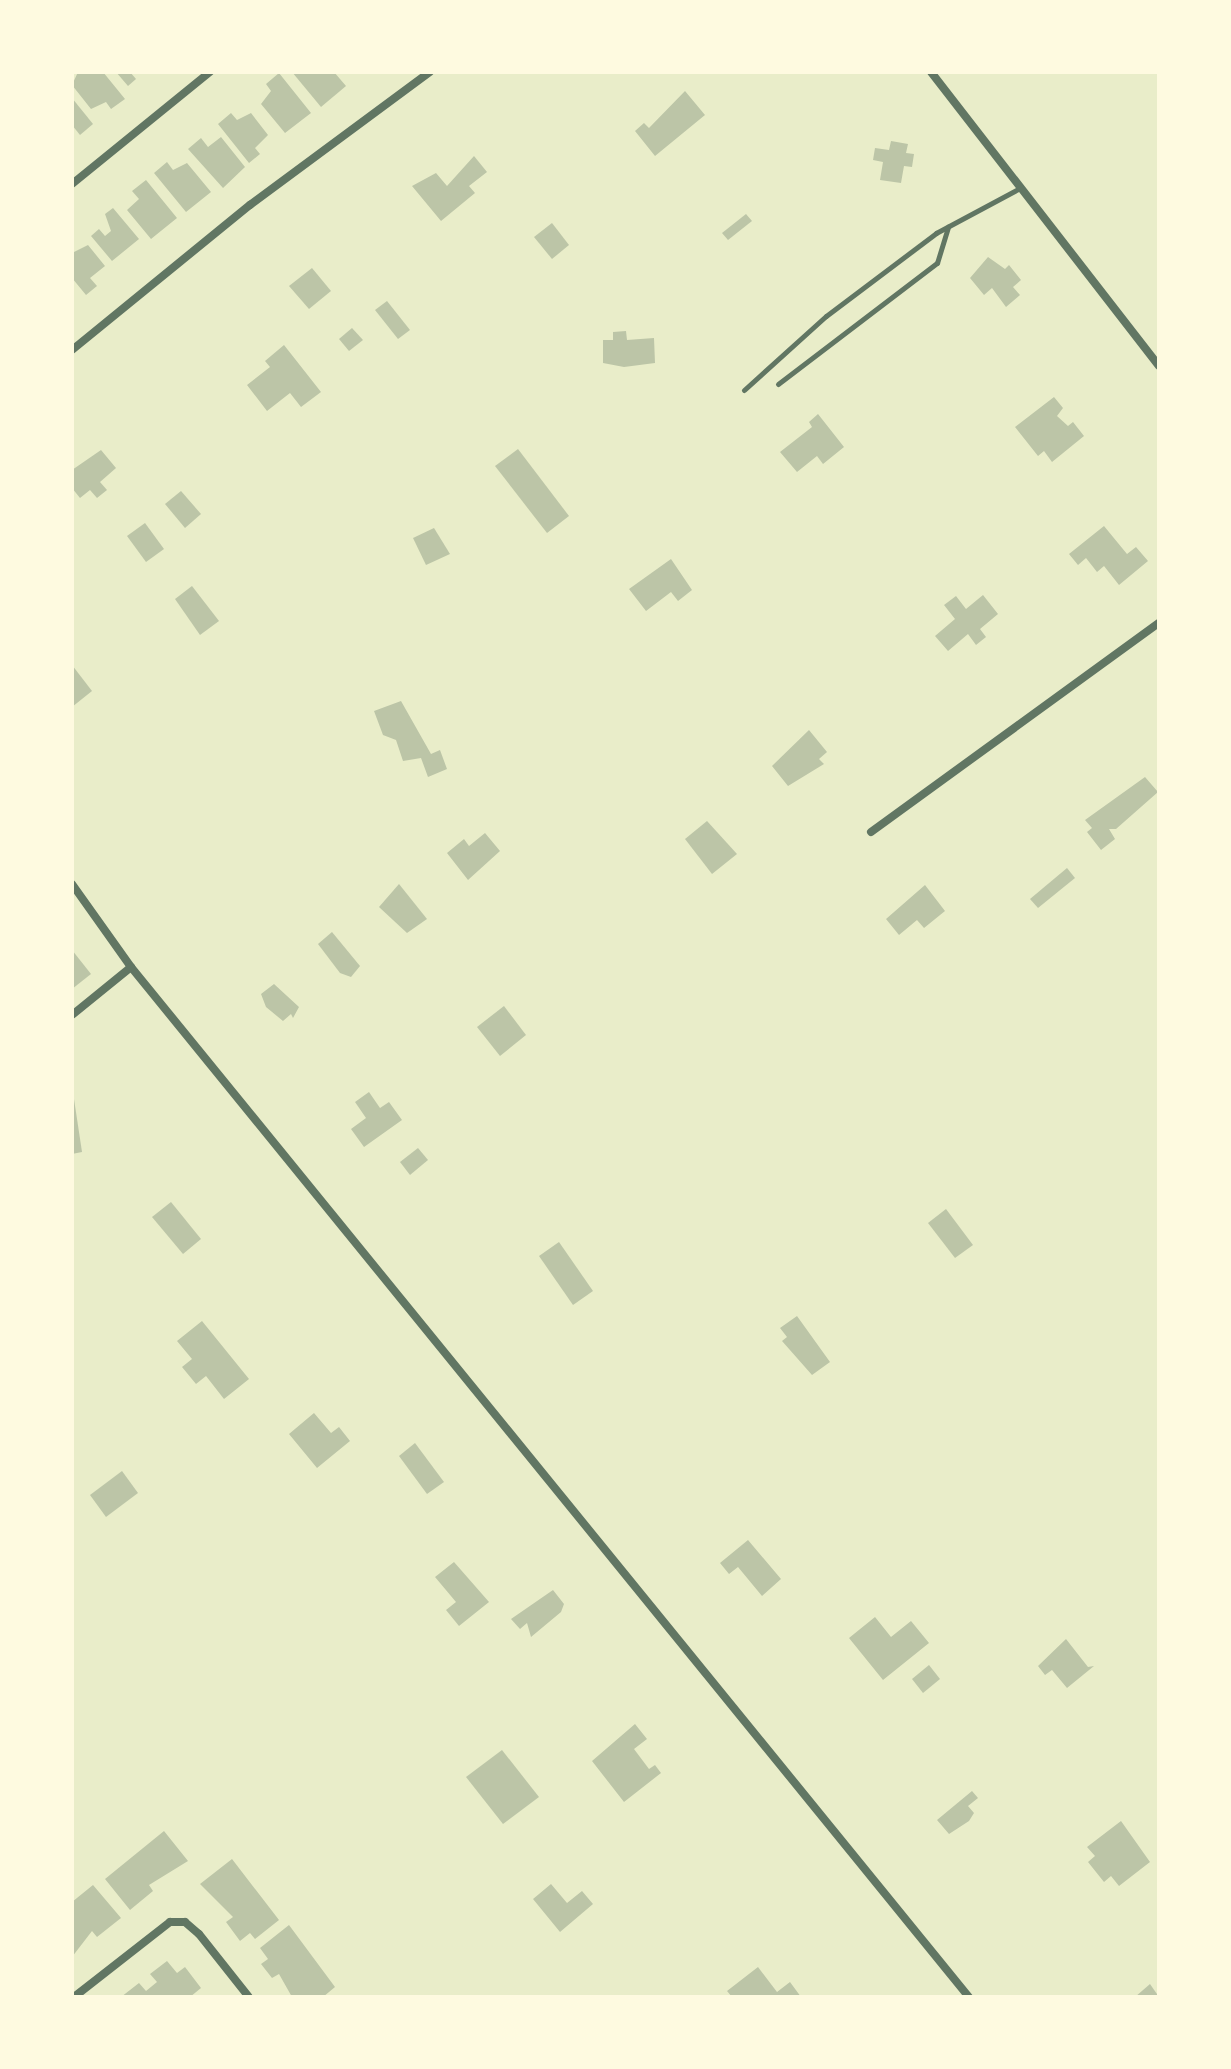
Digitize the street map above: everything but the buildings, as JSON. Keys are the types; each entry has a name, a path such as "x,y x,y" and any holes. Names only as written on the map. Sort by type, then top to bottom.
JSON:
{"street":[{"path":"72,184 210,72"},
{"path":"72,350 250,205 430,72"},
{"path":"931,72 1159,366"},
{"path":"871,832 1159,623"},
{"path":"72,884 131,967 969,1997"},
{"path":"72,1015 131,967"},
{"path":"74,1997 170,1922 185,1922 199,1934 249,1997"}],"lane":[{"path":"744,390 826,316 948,226 1021,187"},
{"path":"778,384 937,263 948,226"}]}
